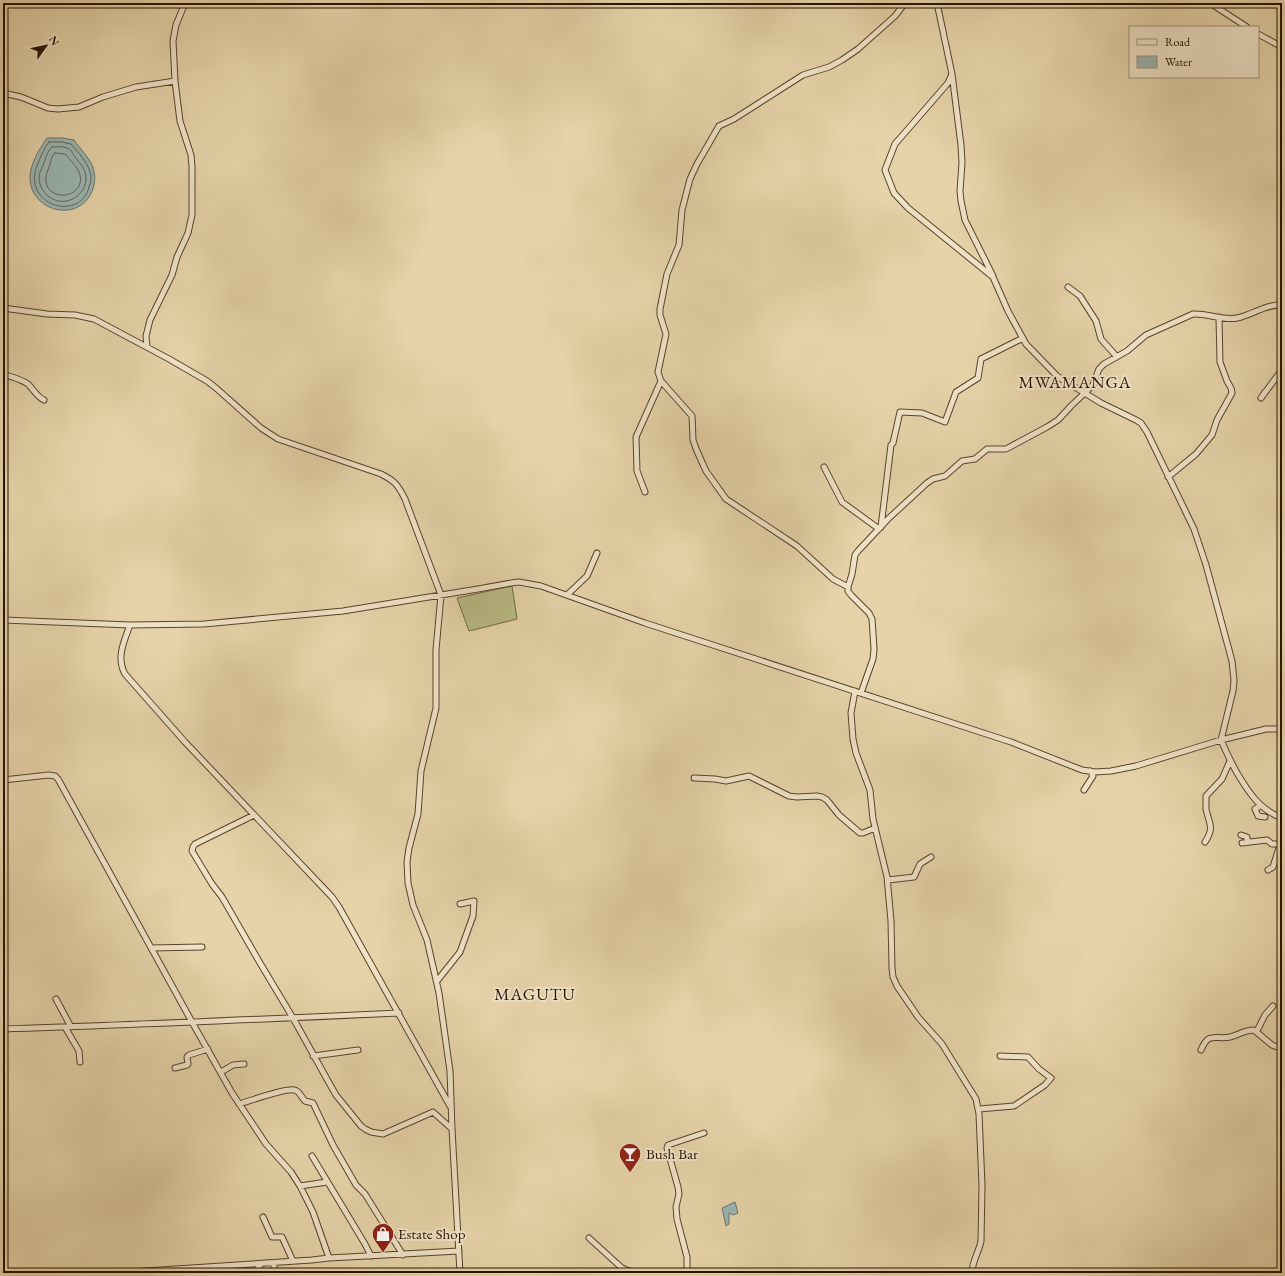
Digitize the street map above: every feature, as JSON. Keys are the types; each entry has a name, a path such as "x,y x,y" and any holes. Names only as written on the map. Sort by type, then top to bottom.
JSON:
{"street":[{"path":"147,347 147,329 150,320 172,275 188,232 192,215 191,155 180,122 175,81 173,41 176,25 185,3"},
{"path":"848,587 833,579 797,546 726,499 706,471 693,440 692,416 661,381 658,372 666,334 660,315 660,309 666,279 680,240 681,215 690,179 716,129 721,124 734,119 803,76 829,67 842,60 858,49 895,16 905,3"},
{"path":"937,3 955,89 962,163 960,191 962,210 967,224 994,277 1008,311 1026,344 1057,376 1101,403 1141,423 1147,432 1194,529 1206,565 1232,661 1234,680 1233,691 1221,740 1230,761 1251,796 1260,806 1282,818"},
{"path":"1210,3 1245,26"},
{"path":"1259,34 1282,46"},
{"path":"952,74 948,83 895,144 885,170 894,194 908,208 994,277"},
{"path":"3,93 21,97 48,108 58,109 79,107 136,88 175,81"},
{"path":"1068,287 1080,296 1096,321 1101,339 1117,356"},
{"path":"861,693 873,659 874,649 872,619 867,610 851,595 848,587 855,555 880,528 927,483 933,479 945,476 962,461 975,459 987,449 1006,449 1058,420 1093,385 1099,370 1104,364 1127,351 1146,335 1193,314 1236,318 1269,306 1282,305"},
{"path":"3,308 47,314 75,315 94,319 207,381 261,428 278,439 381,474 392,480 399,487 405,499 441,595 436,650 436,708 421,771 418,814 408,848 406,862 408,884 413,905 427,940 437,981 450,1071 460,1273"},
{"path":"1168,477 1196,454 1212,435 1217,420 1232,393 1220,362 1219,317"},
{"path":"880,528 891,445 893,443 900,412 922,413 946,422 956,392 978,378 981,359 1023,338"},
{"path":"1265,392 1261,398 1281,370 1282,371"},
{"path":"3,374 27,384 38,397 44,400"},
{"path":"645,492 637,472 636,437 661,381"},
{"path":"824,467 842,502 880,528"},
{"path":"567,595 587,576 597,553"},
{"path":"3,620 130,625 204,624 335,612 519,582 542,586 645,623 1011,742 1082,770 1111,771 1136,766 1221,740 1266,729 1282,729"},
{"path":"130,625 123,644 121,660 121,667 125,674 185,742 335,902 451,1107"},
{"path":"855,691 851,713 853,739 856,752 870,790 872,815 888,880 893,977 897,986 918,1017 946,1050 976,1099 979,1109 982,1185 981,1241 972,1265 972,1273"},
{"path":"1205,842 1210,835 1211,823 1206,809 1206,796 1222,779 1230,761"},
{"path":"1084,790 1093,776 1090,771"},
{"path":"3,780 49,775 58,779 239,1104 266,1144 291,1172 300,1186 313,1212 329,1258"},
{"path":"694,778 726,781 748,776 789,796 822,797 827,800 839,815 860,833 875,828"},
{"path":"1260,806 1255,809 1258,816 1265,817"},
{"path":"254,815 196,844 193,846 192,851 212,884 222,897 336,1095 365,1129 371,1132 383,1134 433,1112 452,1129"},
{"path":"1241,835 1246,838 1245,842 1267,840 1272,844 1280,844"},
{"path":"1268,870 1273,867 1282,838"},
{"path":"888,880 914,877 920,864 931,857"},
{"path":"437,981 460,952 473,916 474,901 460,904"},
{"path":"151,948 202,947"},
{"path":"56,999 79,1051 80,1062"},
{"path":"1257,1031 1265,1014 1273,1006"},
{"path":"3,1029 399,1014"},
{"path":"1201,1050 1207,1040 1212,1037 1230,1037 1248,1030 1257,1031 1272,1045 1282,1049"},
{"path":"175,1068 187,1066 187,1057 189,1055 208,1049"},
{"path":"313,1056 358,1050"},
{"path":"979,1109 1014,1106 1045,1085 1051,1078 1039,1069 1028,1057 1000,1056"},
{"path":"221,1072 232,1065 244,1064"},
{"path":"239,1104 271,1094 293,1090 298,1091 305,1101 313,1103 333,1144 356,1185 365,1194 403,1255"},
{"path":"687,1273 687,1257 677,1219 676,1207 679,1194 678,1187 667,1148 668,1145 704,1133"},
{"path":"312,1156 371,1256"},
{"path":"300,1186 327,1182"},
{"path":"263,1217 272,1236 282,1237 293,1262"},
{"path":"589,1238 622,1268 641,1273"},
{"path":"115,1273 293,1262 329,1258 459,1251"},
{"path":"274,1263 274,1273"},
{"path":"257,1273 257,1269 261,1264"}],"green space":[{"path":"512,586 517,619 469,631 457,598"}],"water":[{"path":"47,138 74,140 93,167 95,181 91,194 82,205 73,209 54,209 45,205 32,190 30,180 31,169 38,152"},
{"path":"735,1202 738,1213 733,1215 729,1213 729,1224 726,1226 722,1208"}],"place":[{"name":"Bush Bar","path":"630,1174"},
{"name":"Estate Shop","path":"383,1254"}],"district":[{"name":"MWAMANGA","path":"1075,382"},
{"name":"MAGUTU","path":"535,994"}]}
